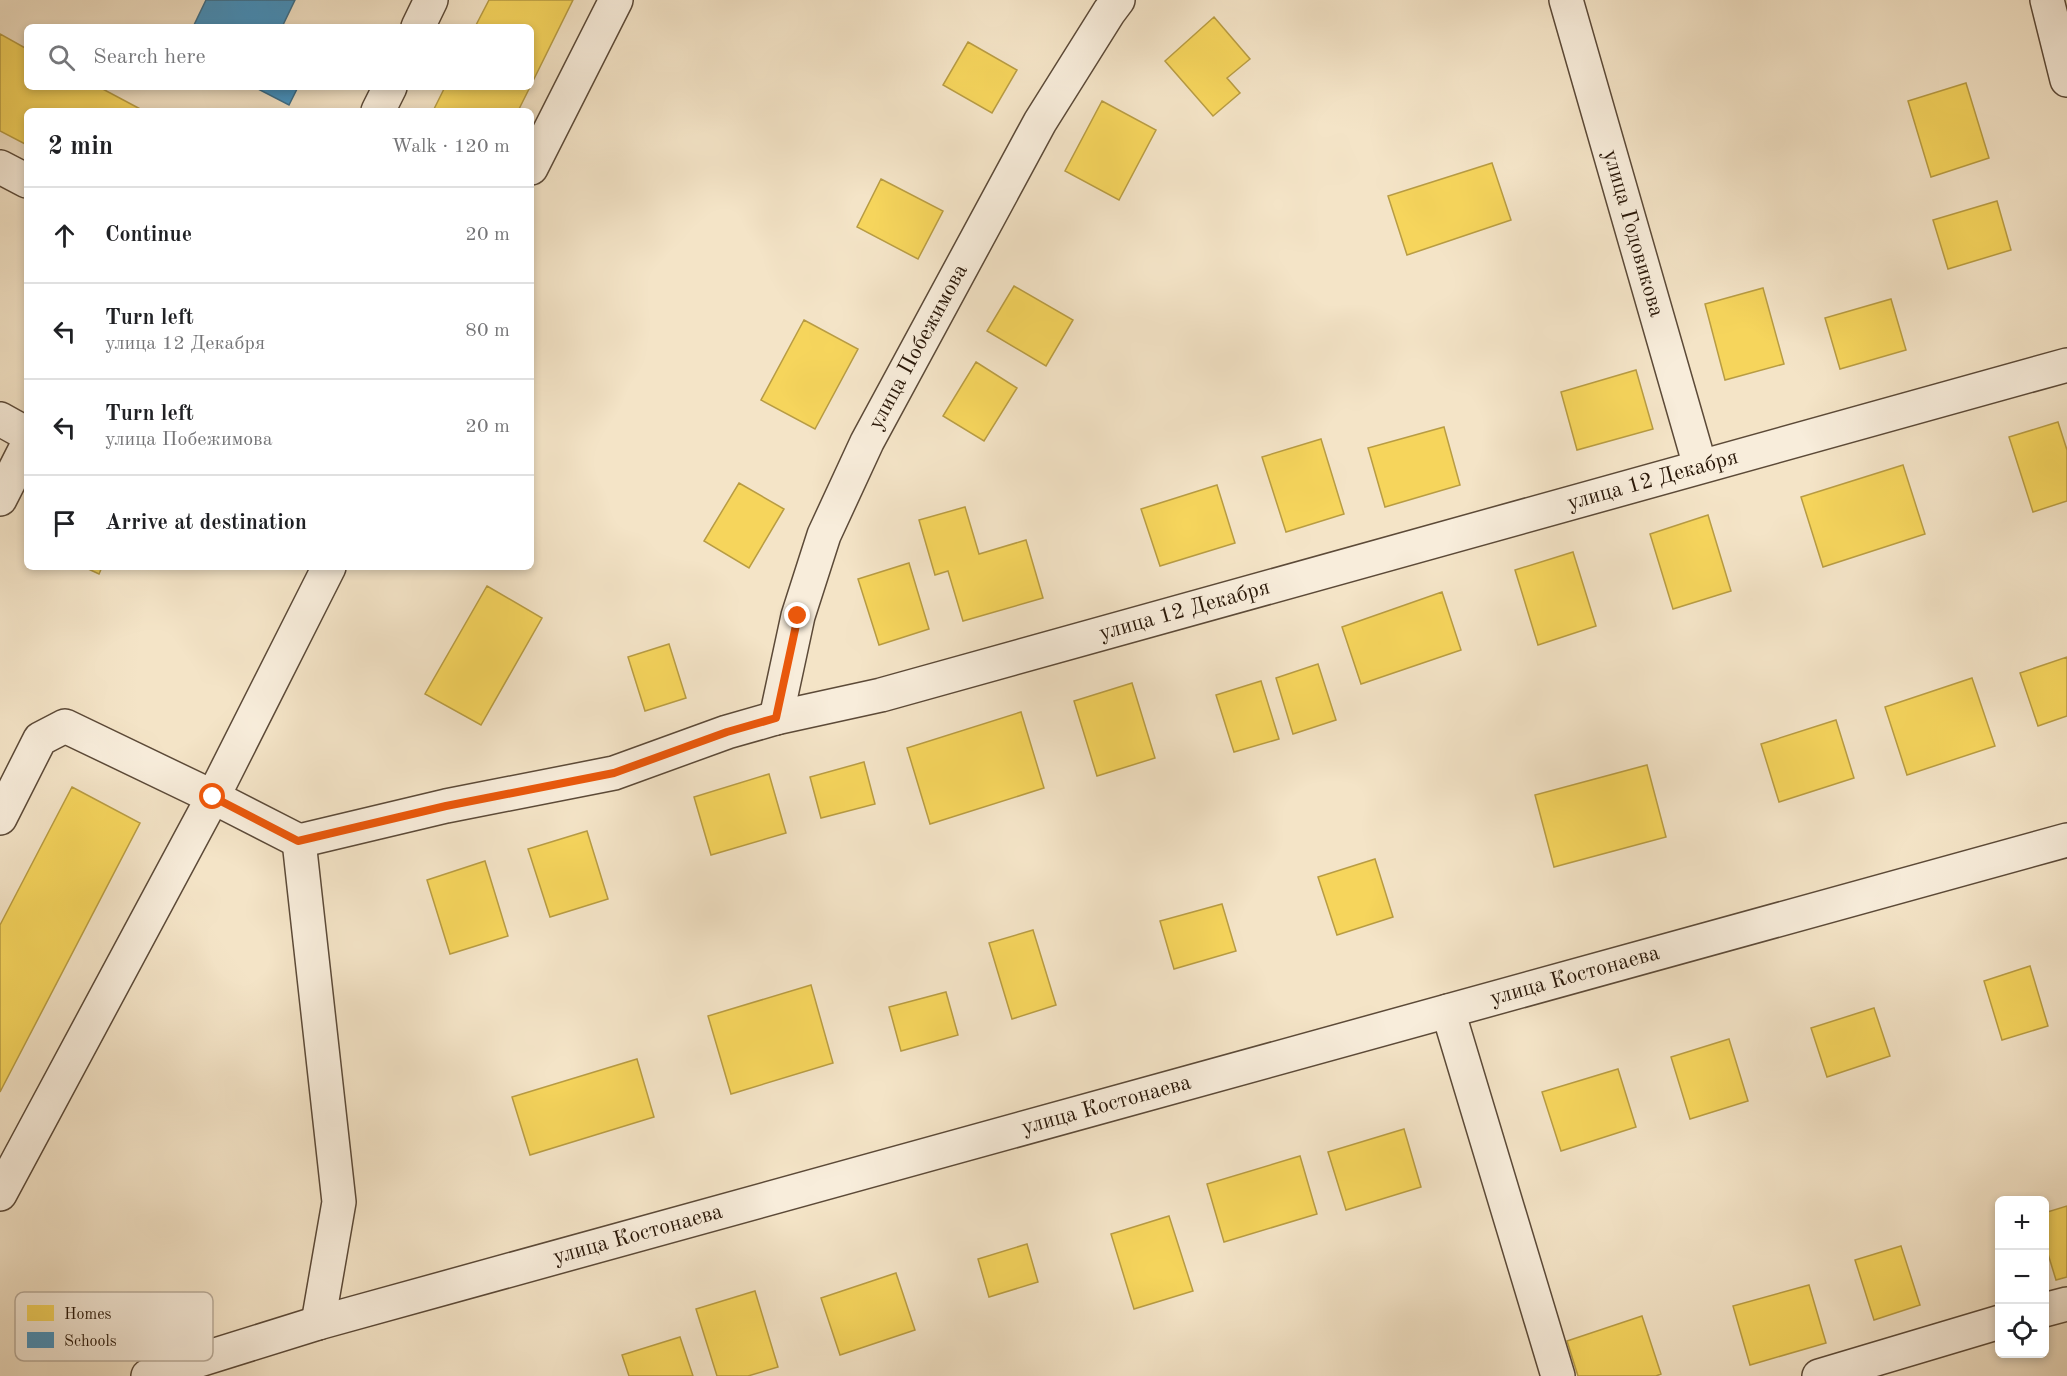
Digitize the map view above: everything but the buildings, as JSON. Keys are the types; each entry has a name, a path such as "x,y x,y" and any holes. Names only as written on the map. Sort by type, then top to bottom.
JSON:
{"street":[{"path":"419,24 431,0"},
{"path":"534,162 616,0"},
{"name":"улица Побежимова","path":"776,718 798,616 824,535 867,442 1040,122 1118,0"},
{"name":"улица Годовикова","path":"1566,0 1700,466"},
{"path":"2047,0 2067,80"},
{"path":"380,108 388,90"},
{"path":"0,167 24,180"},
{"name":"улица 12 Декабря","path":"298,841 446,806 614,773 727,732 776,718 881,695 2067,365"},
{"path":"0,419 24,432"},
{"path":"0,499 24,452"},
{"path":"0,1194 213,797 327,570"},
{"path":"0,818 40,739 65,726 213,797 298,841 339,1202 318,1323"},
{"name":"улица Костонаева","path":"213,1356 318,1323 2067,840"},
{"path":"1448,1011 1558,1376"},
{"path":"2049,1309 2067,1304"},
{"path":"1819,1376 1995,1323"},
{"name":"улица Костонаева","path":"148,1376 196,1361"}],"route":[{"path":"213,797 298,841 446,806 614,773 727,732 776,718 798,616"}]}
